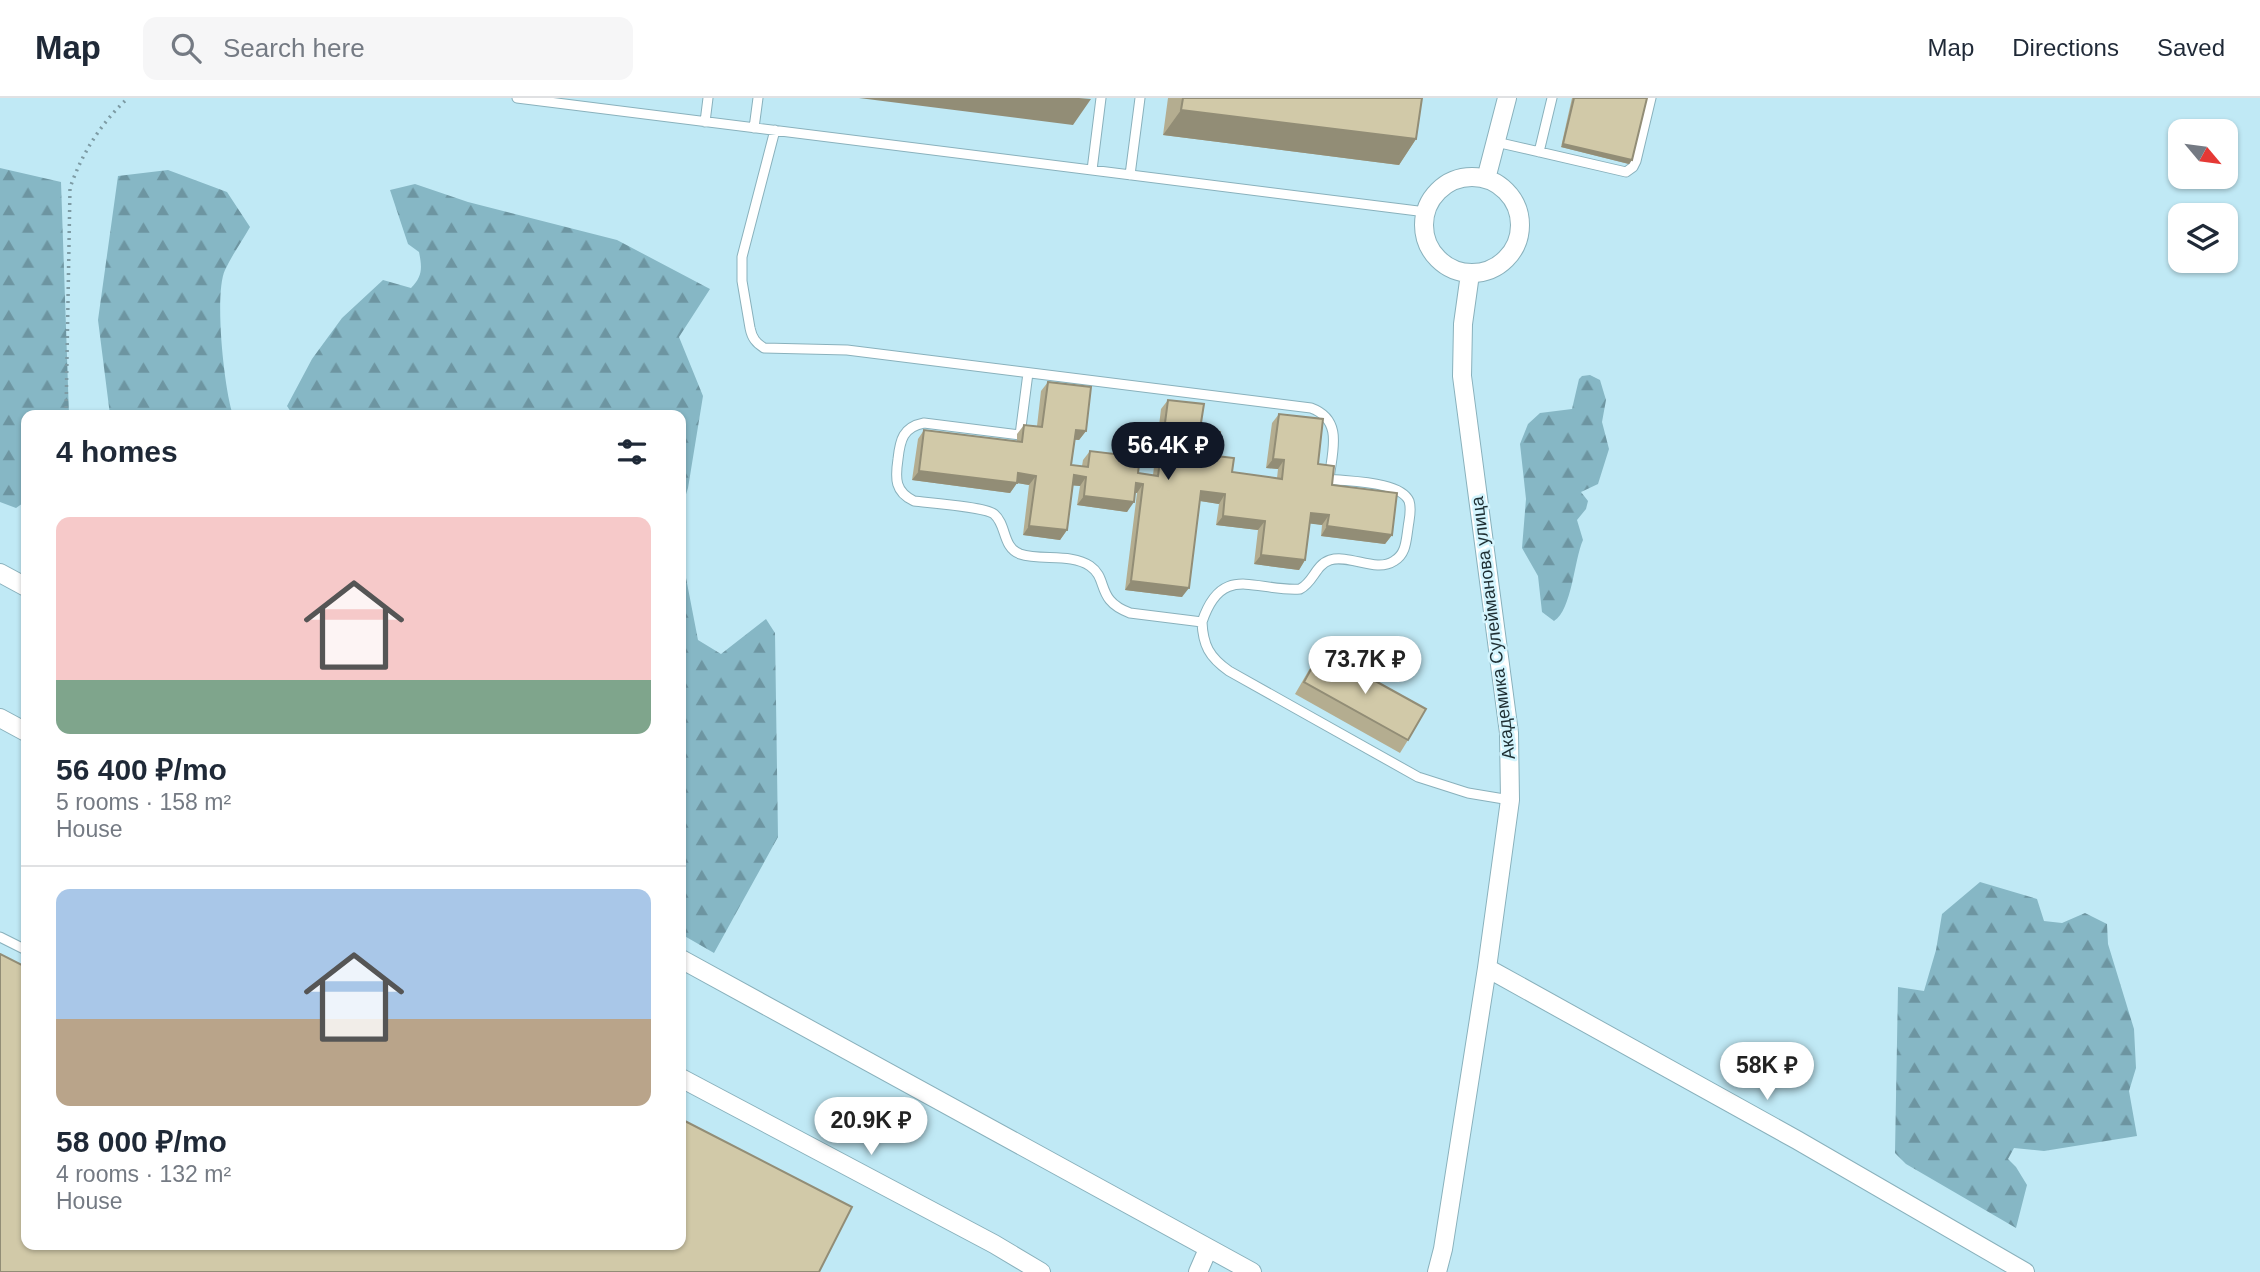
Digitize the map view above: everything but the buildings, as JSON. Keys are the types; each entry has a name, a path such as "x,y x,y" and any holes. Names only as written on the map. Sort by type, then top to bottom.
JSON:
{"street":[{"path":"1486,179 1507,98"},
{"path":"1470,177 1486,179 1503,188 1515,203 1521,221 1518,240 1510,257 1485,272 1470,274 1449,268 1433,254 1425,234 1426,212 1439,190 1454,181 1470,177"},
{"name":"Академика Сулейманова улица","path":"1437,1272 1443,1250 1488,968 1510,800 1509,733 1462,376 1463,324 1470,274"},
{"path":"0,573 21,584"},
{"path":"0,718 21,729"},
{"path":"686,962 1252,1272"},
{"path":"1488,968 1797,1140 2025,1272"},
{"path":"686,1081 994,1244 1041,1272"},
{"path":"1198,1272 1208,1249"}],"lane":[{"path":"517,98 1426,212"},
{"path":"705,122 708,98"},
{"path":"754,128 758,98"},
{"path":"1092,170 1101,98"},
{"path":"1130,175 1140,98"},
{"path":"1539,152 1552,98"},
{"path":"1496,142 1620,172 1630,170 1636,161 1651,98"},
{"path":"775,130 742,257 750,328 759,345 764,348 847,351 1311,408 1320,412 1327,418 1335,435 1329,479 1394,487 1409,501 1410,509 1401,556 1384,565 1330,560 1320,567 1312,581 1300,589 1234,583 1214,596 1207,606 1202,622 1203,639 1209,653 1229,671 1418,777 1468,793 1510,800"},
{"path":"1028,373 1020,435 924,423 909,428 900,441 898,453 896,476 901,492 914,502 989,511 1002,524 1009,545 1021,554 1078,561 1092,568 1107,597 1121,609 1202,622"},
{"path":"0,937 21,948"}],"path":[{"path":"66,410 70,188 97,132 128,98"}],"green space":[{"path":"0,168 61,182 69,410 21,410 21,504 16,508 0,502"},
{"path":"168,170 227,192 250,227 225,270 220,299 226,385 232,410 109,410 98,320 118,176"},
{"path":"415,184 468,202 617,240 710,289 679,337 703,396 686,494 686,410 290,410 287,406 312,359 342,318 383,280 411,288 420,275 419,252 408,244 390,190"},
{"path":"1590,375 1600,380 1606,400 1602,422 1609,449 1598,484 1581,492 1588,501 1586,509 1577,520 1583,540 1569,596 1565,607 1554,621 1542,612 1538,576 1522,548 1526,499 1520,444 1528,424 1540,413 1572,409 1579,379"},
{"path":"686,578 698,640 721,654 766,619 775,633 778,837 714,953 686,937"},
{"path":"1980,882 2037,899 2044,921 2062,923 2085,913 2107,924 2108,944 2134,1029 2136,1068 2129,1091 2137,1136 2044,1151 2014,1148 2008,1159 2027,1185 2016,1228 1906,1164 1895,1153 1898,987 1924,991 1936,950 1942,914"}]}
